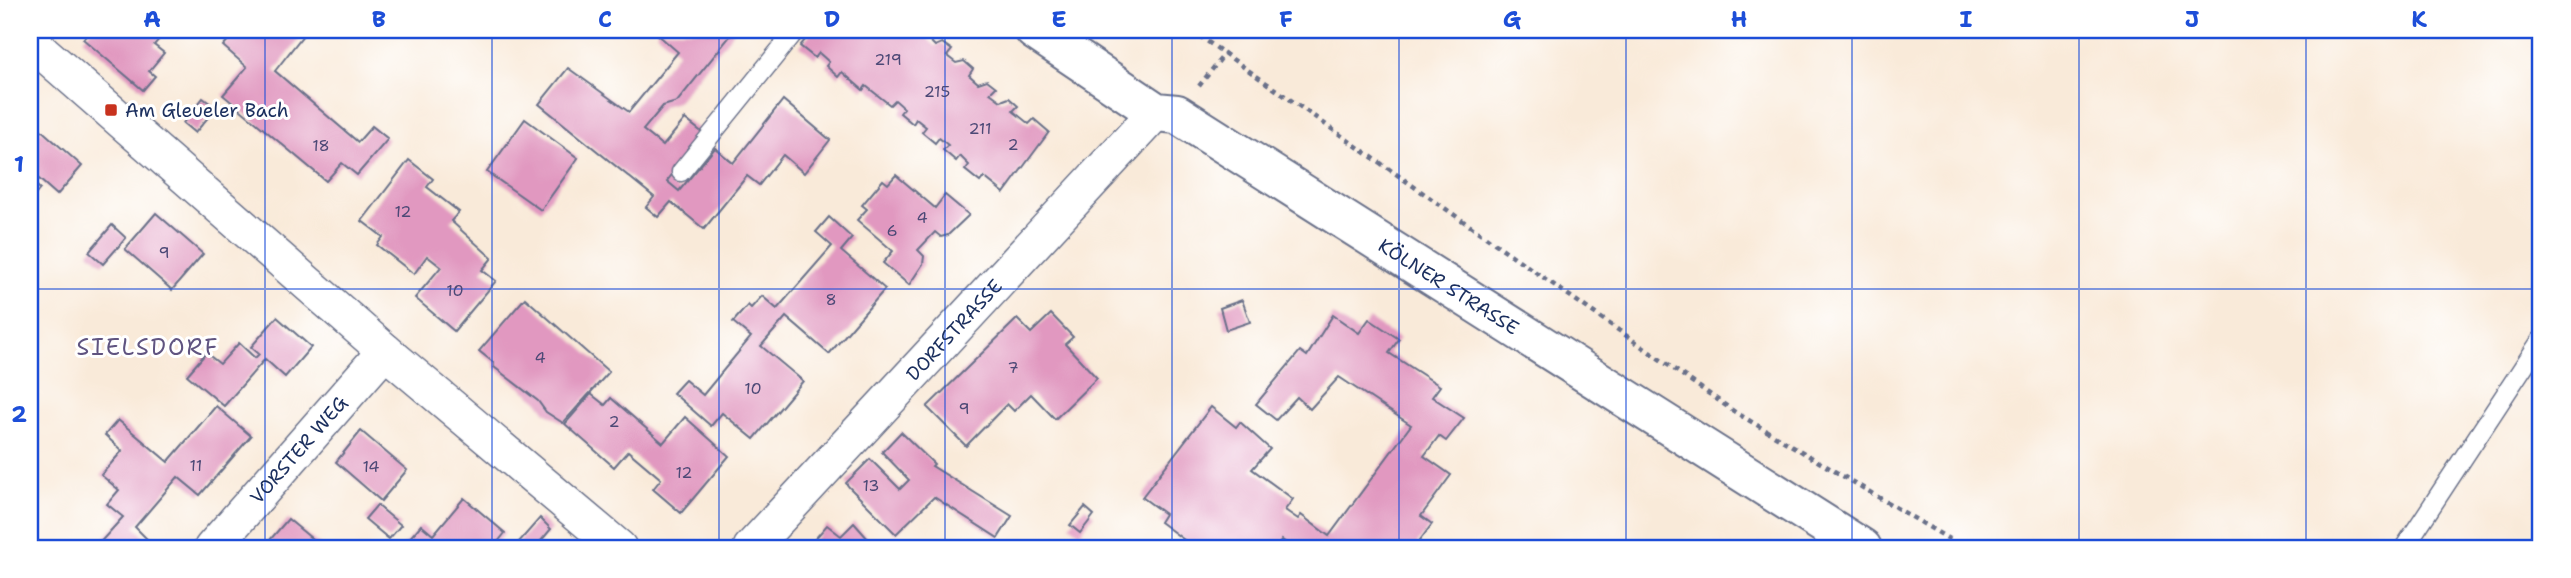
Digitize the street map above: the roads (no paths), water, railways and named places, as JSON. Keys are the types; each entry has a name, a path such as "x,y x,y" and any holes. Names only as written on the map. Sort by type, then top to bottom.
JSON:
{"street":[{"name":"KÖLNER STRASSE","path":"1034,30 1156,111 1177,114 1862,548"},
{"path":"30,41 385,351 619,548"},
{"name":"DORFSTRASSE","path":"751,548 1156,111"},
{"name":"VORSTER WEG","path":"212,548 385,351"}],"lane":[{"path":"681,172 796,30"},
{"path":"2404,548 2541,340"}],"place":[{"name":"Am Gleueler Bach","path":"111,110"}],"district":[{"name":"SIELSDORF","path":"148,347"}]}
